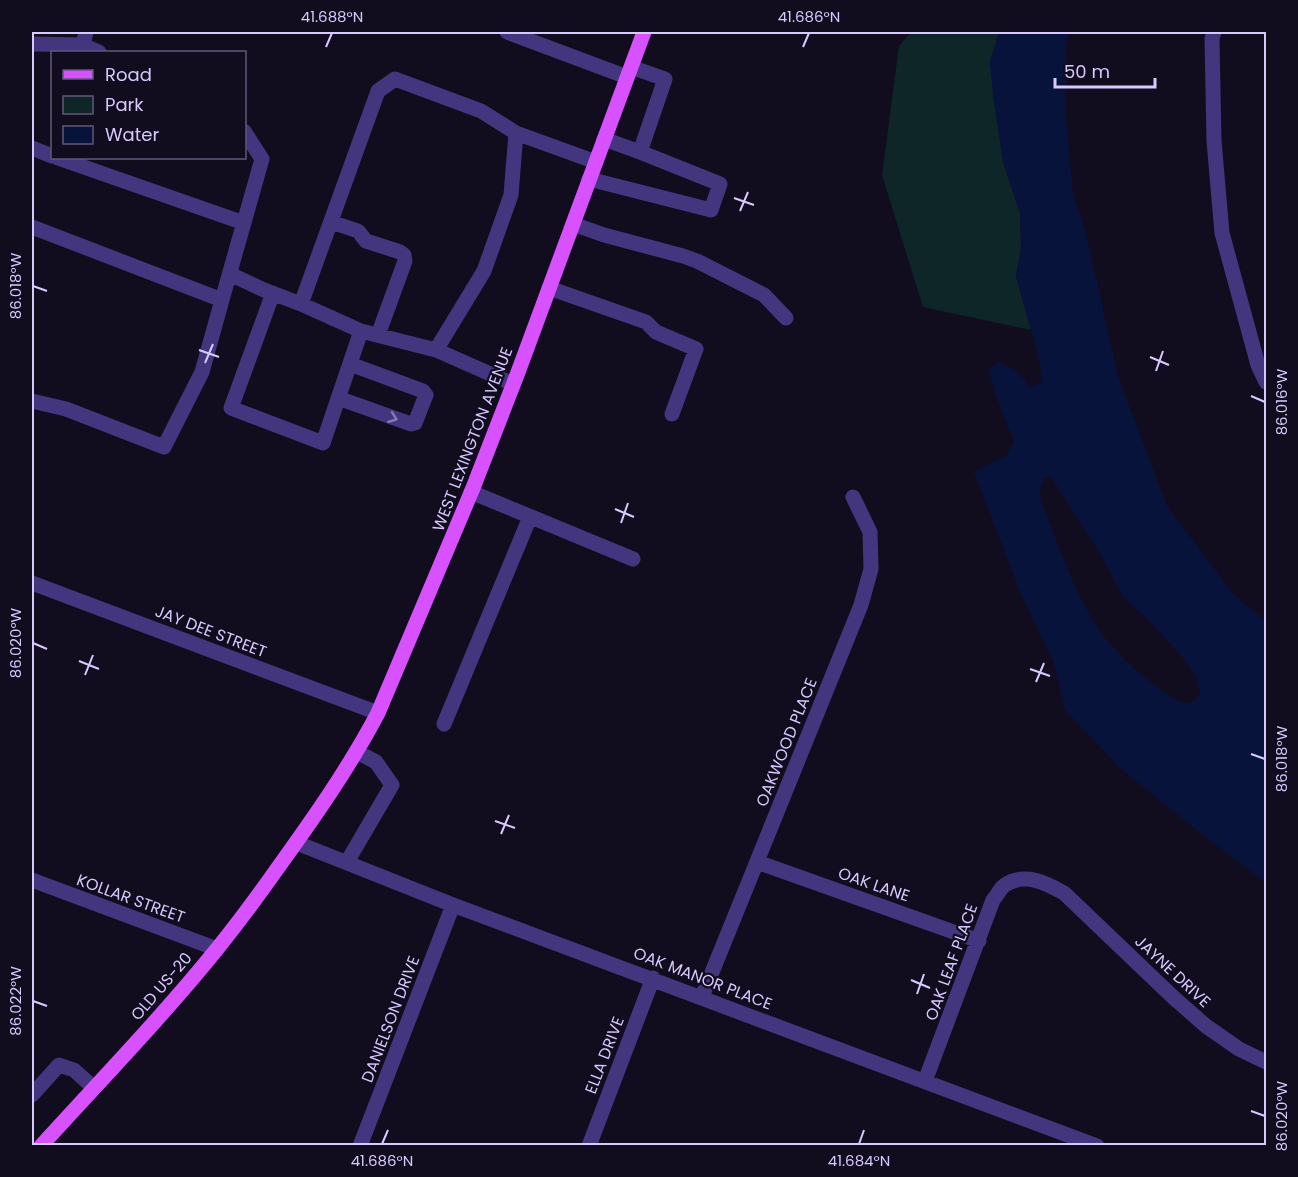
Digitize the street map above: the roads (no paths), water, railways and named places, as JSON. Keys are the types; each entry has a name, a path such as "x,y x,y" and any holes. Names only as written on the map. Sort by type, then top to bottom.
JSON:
{"main road":[{"name":"WEST LEXINGTON AVENUE","path":"297,843 357,752 378,713 471,492 644,32"},
{"name":"OLD US-20","path":"41,1146 172,1003 258,897 297,843"}],"street":[{"path":"507,32 629,72 665,79 640,152"},
{"path":"1214,32 1212,39 1214,141 1222,233 1258,365 1266,382"},
{"path":"32,44 84,38 98,51"},
{"path":"301,304 378,91 395,80 481,111 516,133 596,162"},
{"path":"436,350 484,271 511,195 516,133"},
{"path":"32,401 66,409 164,447 202,372 262,159 246,134"},
{"path":"589,179 711,210 720,184 604,139"},
{"path":"32,148 51,156"},
{"path":"61,159 244,223"},
{"path":"331,222 358,231 366,241 404,255 405,261 378,335"},
{"path":"573,224 697,261 764,295 786,318"},
{"path":"32,227 222,300"},
{"path":"230,274 361,331 436,350 513,384"},
{"path":"549,288 646,322 656,332 696,349 672,414"},
{"path":"273,293 231,408 323,442 361,331"},
{"path":"338,398 411,424 415,423 426,396 423,391 350,364"},
{"path":"471,492 633,559"},
{"name":"OAKWOOD PLACE","path":"702,996 861,605 872,569 870,532 853,497"},
{"path":"444,724 530,517"},
{"name":"JAY DEE STREET","path":"32,583 378,713"},
{"path":"347,862 392,785 376,762 357,752"},
{"name":"OAK MANOR PLACE","path":"297,843 1097,1146"},
{"name":"OAK LANE","path":"757,862 978,941"},
{"name":"OAK LEAF PLACE","path":"926,1081 993,900 1004,885 1023,878 1043,881 1064,892"},
{"name":"KOLLAR STREET","path":"32,880 217,949"},
{"name":"JAYNE DRIVE","path":"1064,892 1206,1026 1239,1049 1266,1062"},
{"name":"DANIELSON DRIVE","path":"360,1146 453,904"},
{"name":"ELLA DRIVE","path":"589,1146 653,978"},
{"path":"32,1095 59,1065 74,1070 94,1088"}],"water":[{"path":"999,32 1069,32 1066,44 1066,116 1073,193 1086,233 1118,376 1167,506 1234,595 1266,621 1266,883 1119,767 1065,710 1054,663 1022,597 974,472 1006,456 1014,442 989,371 998,361 1015,370 1031,387 1042,382 1039,359 1016,276 1021,249 1020,213 1003,162 990,62","holes":["1051,477 1102,557 1123,597 1179,653 1197,678 1200,694 1191,702 1177,700 1147,679 1120,655 1099,629 1075,586 1044,509 1040,491 1044,478"]}]}
